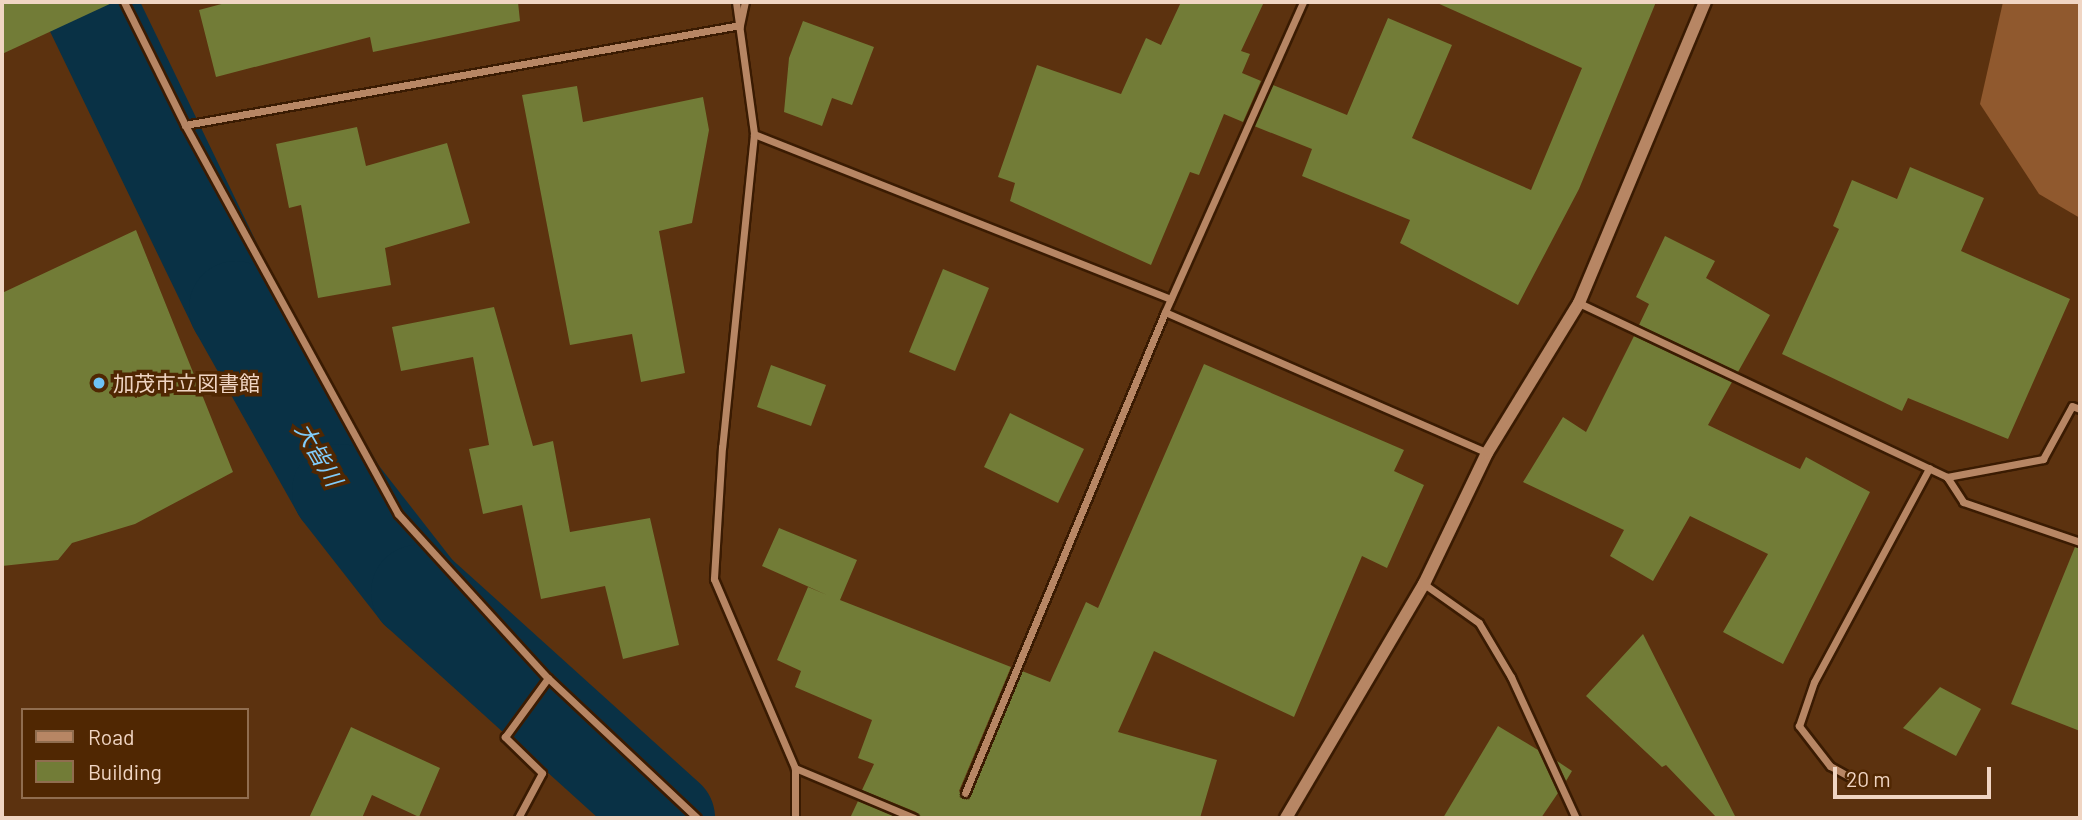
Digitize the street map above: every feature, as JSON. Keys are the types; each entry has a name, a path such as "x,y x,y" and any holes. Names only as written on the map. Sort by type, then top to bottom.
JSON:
{"street":[{"path":"124,2 185,125 398,514 548,678 697,818"},
{"path":"736,2 754,134 722,447 714,579 795,768 794,818"},
{"path":"740,25 745,2"},
{"path":"965,793 1171,299 1303,2"},
{"path":"1286,818 1424,584 1487,453 1578,303 1705,2"},
{"path":"185,125 740,25"},
{"path":"754,134 1171,299"},
{"path":"1578,303 1947,477 1962,502 2080,542"},
{"path":"1166,312 1487,453"},
{"path":"1947,477 2043,458 2072,406 2080,409"},
{"path":"1859,782 1830,766 1799,726 1814,682 1928,468"},
{"path":"1424,584 1479,623 1511,677 1576,818"},
{"path":"518,818 542,773 505,737 548,678"},
{"path":"795,768 914,818"}],"shaded area":[{"path":"2003,2 2080,2 2080,218 2039,194 1980,104"}],"building":[{"path":"2,2 114,2 2,54"},
{"path":"229,2 518,2 520,21 373,52 370,37 216,77 199,10"},
{"path":"1181,2 1264,2 1241,51 1250,54 1242,73 1261,81 1243,122 1224,114 1199,175 1190,172 1151,265 1010,201 1015,183 998,177 1037,65 1121,94 1146,38 1161,45"},
{"path":"1435,2 1656,2 1579,189 1518,305 1400,243 1410,220 1302,176 1312,149 1254,126 1273,85 1347,115 1388,18 1452,45 1412,138 1531,190 1582,68"},
{"path":"803,21 874,47 852,105 832,98 822,126 784,112 789,58"},
{"path":"577,86 583,122 703,97 709,130 692,223 659,231 685,373 641,382 632,334 570,345 522,95"},
{"path":"357,127 366,166 447,143 470,223 385,248 391,285 318,298 301,205 289,208 276,144"},
{"path":"1910,167 1984,198 1961,251 2070,299 2008,439 1908,398 1902,411 1782,354 1839,229 1833,226 1852,180 1897,199"},
{"name":"加茂市立図書館","path":"136,230 233,472 135,524 72,543 58,560 2,566 2,293"},
{"path":"1665,236 1715,261 1706,278 1770,315 1738,372 1639,325 1649,304 1636,297"},
{"path":"943,269 989,288 955,371 909,352"},
{"path":"494,307 533,446 553,441 570,532 650,518 679,645 623,659 605,586 541,599 522,505 483,514 469,449 489,445 473,357 401,371 392,327"},
{"path":"1634,336 1732,382 1708,425 1800,469 1806,457 1870,492 1783,664 1723,632 1768,554 1690,516 1653,581 1610,556 1624,530 1523,482 1563,417 1586,432"},
{"path":"1204,364 1404,450 1394,471 1424,485 1387,568 1362,556 1294,717 1154,651 1118,732 1217,760 1200,818 920,818 916,812 862,790 874,764 858,758 872,720 795,687 801,671 777,660 808,587 827,595 762,566 779,528 857,560 840,600 1011,667 959,791 966,799 1022,671 1050,682 1086,602 1098,608"},
{"path":"771,365 826,385 811,426 757,407"},
{"path":"1010,413 1084,449 1058,503 984,467"},
{"path":"2075,547 2080,548 2080,731 2011,704"},
{"path":"1643,634 1736,818 1717,818 1666,765 1662,767 1586,696"},
{"path":"1940,687 1981,709 1956,756 1903,728"},
{"path":"1498,726 1538,750 1558,793 1541,818 1443,818"},
{"path":"351,727 440,768 419,817 372,795 362,818 309,818"},
{"path":"1557,761 1572,771 1566,781"},
{"path":"858,801 899,818 850,818"}],"waterway":[{"name":"大皆川","path":"88,2 236,308 339,491 418,592 668,818"}],"place":[{"name":"加茂市立図書館","path":"99,383"}]}
